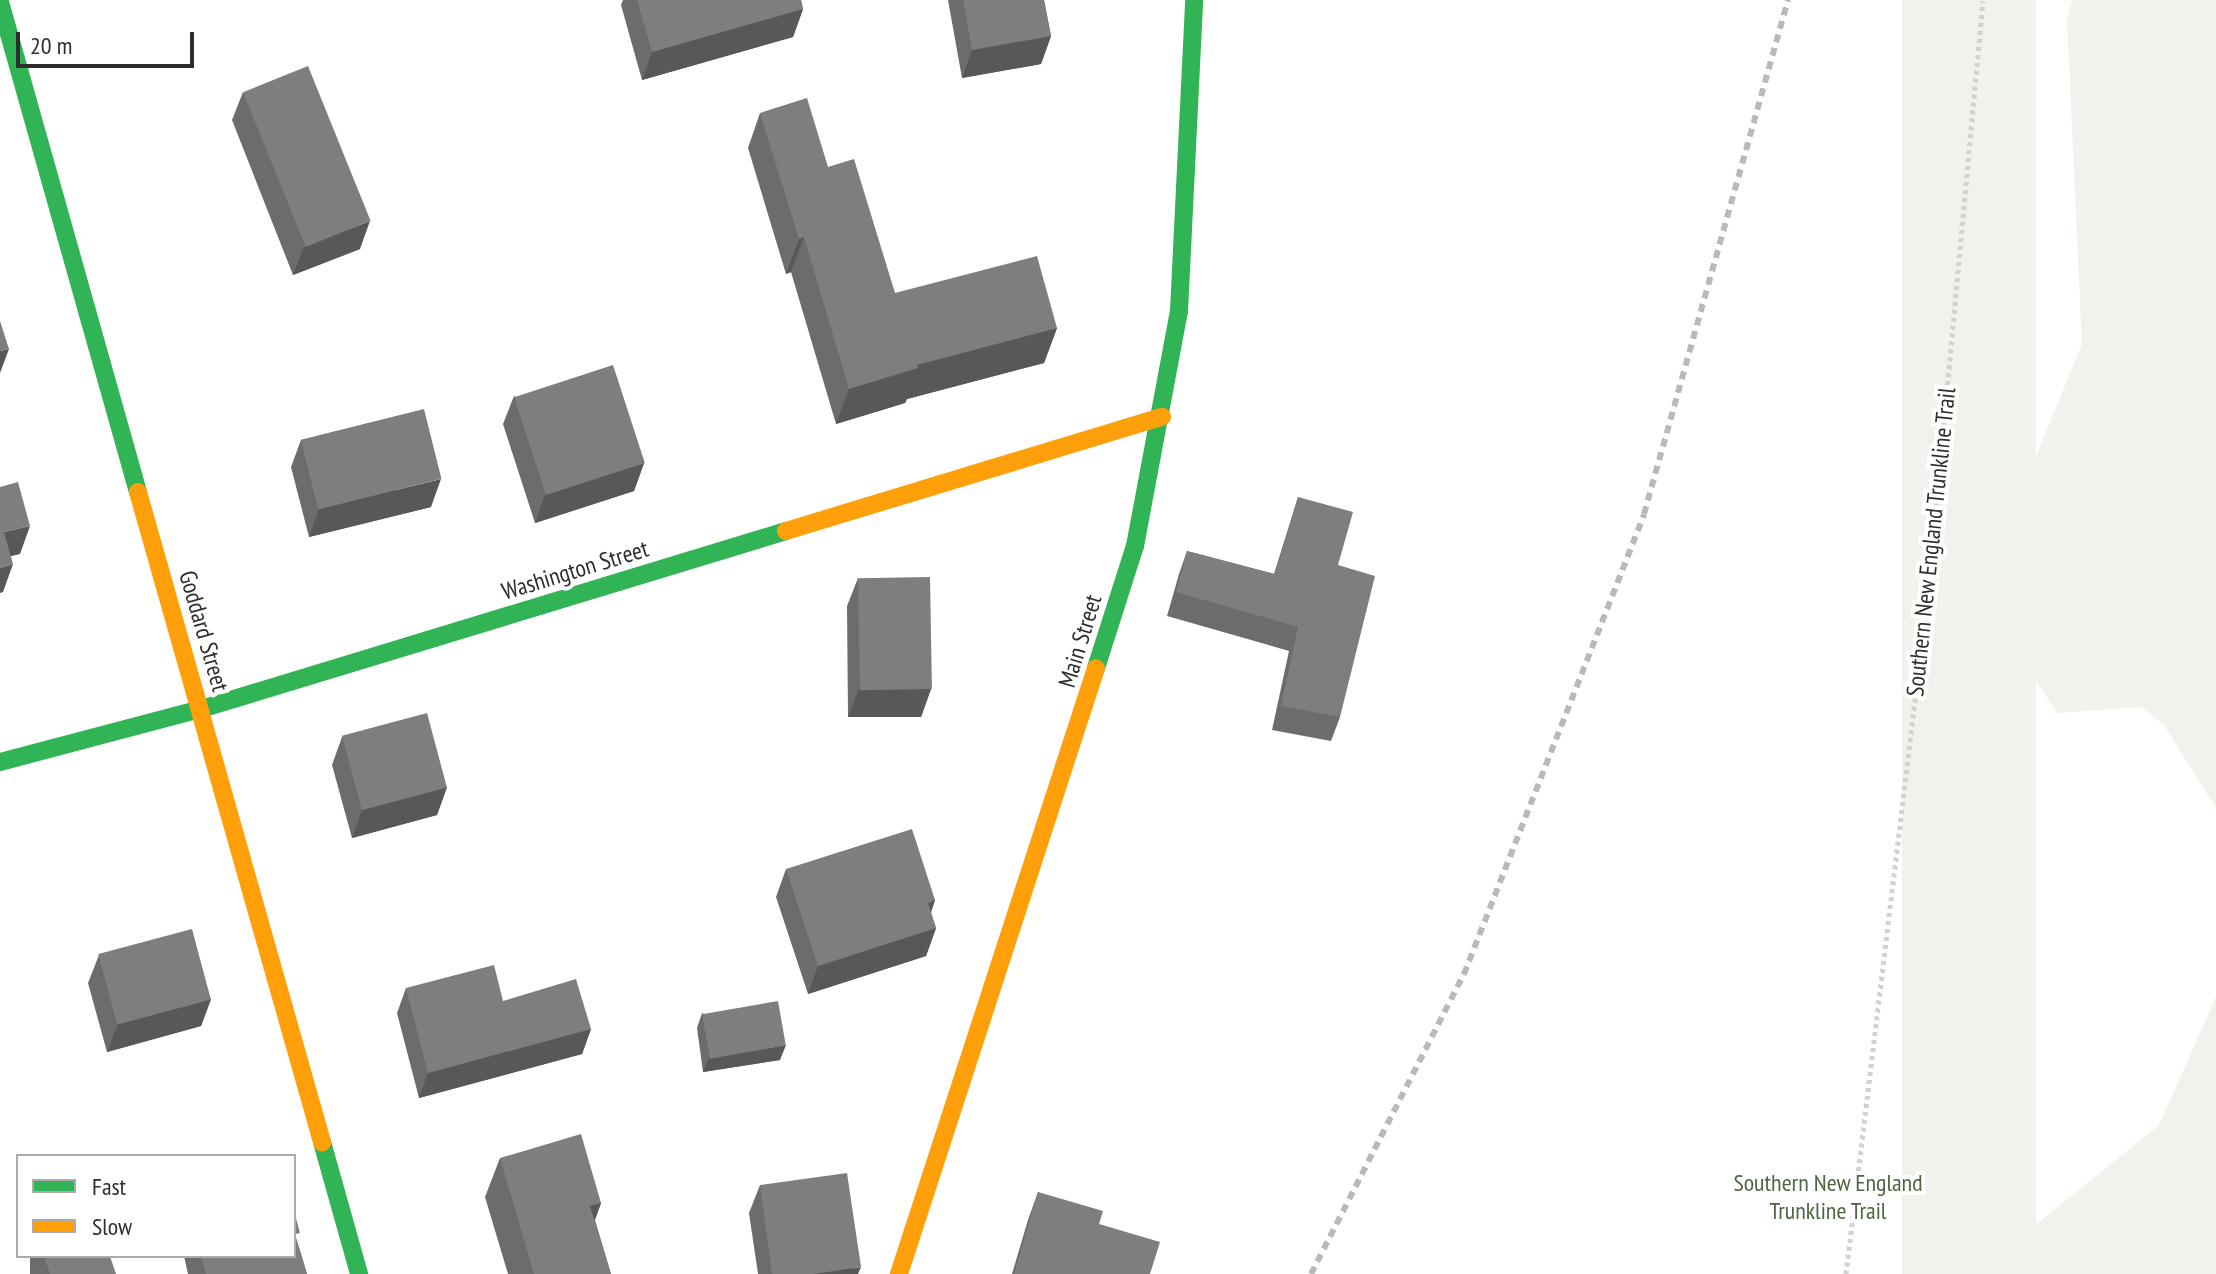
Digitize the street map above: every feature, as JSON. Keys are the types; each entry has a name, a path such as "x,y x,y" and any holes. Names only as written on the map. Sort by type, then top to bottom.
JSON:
{"street":[{"name":"Main Street","path":"899,1274 1135,546 1162,417 1179,311 1194,0"},
{"name":"Goddard Street","path":"0,2 359,1274"},
{"name":"Washington Street","path":"0,762 201,709 1162,417"}],"path":[{"name":"Southern New England Trunkline Trail","path":"1846,1274 1930,576 1983,0"}],"green space":[{"path":"1902,0 2036,0 2036,1274 1902,1274"},
{"path":"2072,0 2216,0 2216,808 2164,725 2141,707 2058,713 2012,647 2018,500 2082,344 2067,19"},
{"path":"2216,997 2216,1274 1987,1274 1996,1257 2159,1125"}],"building":[{"path":"637,0 801,0 803,9 652,52"},
{"path":"963,0 1044,0 1051,36 972,50"},
{"path":"308,66 371,221 306,247 243,92"},
{"path":"807,98 828,167 854,159 895,293 1037,256 1057,328 917,365 918,368 849,389 804,237 799,239 760,113"},
{"path":"0,321 9,349 0,351"},
{"path":"613,365 645,463 546,495 514,397"},
{"path":"424,409 441,479 318,510 301,440"},
{"path":"18,482 30,526 4,532 13,564 0,568 0,487"},
{"path":"1298,497 1353,512 1338,565 1375,576 1340,717 1281,706 1298,627 1176,592 1187,551 1275,574"},
{"path":"930,577 932,689 860,690 858,578"},
{"path":"427,713 447,787 362,810 342,736"},
{"path":"912,829 935,900 928,903 936,928 818,966 786,869"},
{"path":"192,929 211,1000 117,1025 98,954"},
{"path":"494,965 503,1001 576,979 591,1029 428,1073 406,988"},
{"path":"778,1001 786,1045 710,1059 702,1014"},
{"path":"581,1134 601,1203 590,1206 611,1274 534,1274 500,1158"},
{"path":"847,1173 861,1267 813,1274 772,1274 760,1185"},
{"path":"1038,1192 1103,1211 1099,1224 1160,1242 1150,1274 1014,1274"},
{"path":"296,1237 307,1274 206,1274 202,1258 296,1258"},
{"path":"45,1258 111,1258 116,1274 50,1274"}],"railway":[{"path":"1311,1274 1464,974 1644,514 1788,0"}],"traffic: fast":[{"path":"1096,668 1135,546 1179,311 1194,0"},
{"path":"0,2 138,492"},
{"path":"0,762 201,709 786,531"},
{"path":"322,1142 359,1274"}],"traffic: slow":[{"path":"786,531 1162,417"},
{"path":"138,492 322,1142"},
{"path":"899,1274 1096,668"}]}
